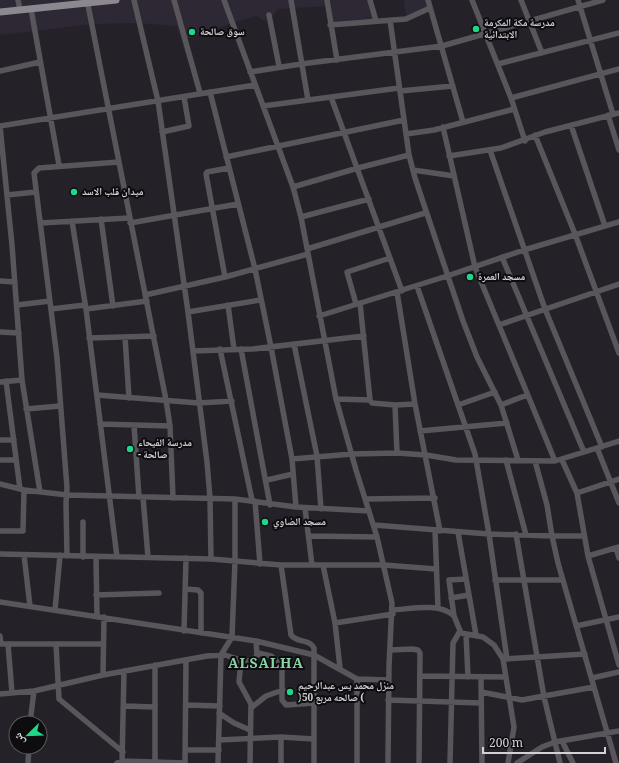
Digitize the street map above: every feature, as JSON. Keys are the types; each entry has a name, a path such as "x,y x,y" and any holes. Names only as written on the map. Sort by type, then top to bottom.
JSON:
{"main road":[{"path":"0,12 88,1 116,0"}],"street":[{"path":"18,0 20,10"},
{"path":"134,0 158,101 188,312 210,498 211,559"},
{"path":"174,0 200,93"},
{"path":"224,0 293,187 301,217 336,399 365,499 378,537 392,612 388,680 388,763"},
{"path":"292,0 301,64 308,100"},
{"path":"327,0 337,60"},
{"path":"370,0 376,21"},
{"path":"428,0 463,122"},
{"path":"472,0 511,98 524,141"},
{"path":"521,0 542,52"},
{"path":"578,0 613,114 619,150"},
{"path":"250,72 279,66 442,46 486,35 603,0"},
{"path":"88,1 166,400 170,426 173,498"},
{"path":"330,25 406,19 430,8"},
{"path":"31,9 59,165"},
{"path":"269,14 279,66"},
{"path":"390,20 409,155 425,213 474,350 501,405 518,460"},
{"path":"498,64 619,33"},
{"path":"0,71 40,62"},
{"path":"511,98 619,69"},
{"path":"40,492 22,380 17,304 0,126 255,85"},
{"path":"263,106 399,89 453,86"},
{"path":"210,92 254,269 271,347 292,459 296,507"},
{"path":"162,132 189,126 184,97"},
{"path":"331,97 390,258 399,292 415,404 435,498 438,530 436,569 438,608"},
{"path":"406,134 443,127 514,109"},
{"path":"449,156 490,150 524,141 535,135 613,114"},
{"path":"226,157 404,120"},
{"path":"571,125 605,226"},
{"path":"443,127 475,267 555,461"},
{"path":"535,135 575,234 619,353"},
{"path":"490,150 545,309 619,503"},
{"path":"293,187 409,155"},
{"path":"67,556 67,495 58,370 36,192 35,170 59,165 119,162"},
{"path":"225,277 206,173 229,168"},
{"path":"413,170 454,176"},
{"path":"0,189 7,192 36,192"},
{"path":"301,217 369,199"},
{"path":"41,223 101,219 130,220 174,215 238,204"},
{"path":"51,309 113,306 146,298 184,286 254,269 425,213"},
{"path":"101,219 113,306"},
{"path":"72,221 97,395 117,557"},
{"path":"319,316 358,303 399,292 575,234 619,222"},
{"path":"370,400 364,336 358,303 347,272 390,258"},
{"path":"502,258 584,452"},
{"path":"0,281 15,282"},
{"path":"499,325 619,284"},
{"path":"417,286 466,427 476,461 489,534 506,677 514,727 508,763"},
{"path":"188,312 260,300"},
{"path":"17,304 50,301"},
{"path":"228,305 234,349"},
{"path":"0,332 19,333"},
{"path":"89,338 154,336"},
{"path":"193,351 271,347 364,336"},
{"path":"125,337 129,398"},
{"path":"294,344 317,456 321,509"},
{"path":"242,349 270,505"},
{"path":"220,350 253,501 260,564"},
{"path":"0,531 23,531 22,489 3,381 22,380"},
{"path":"458,405 495,392"},
{"path":"97,395 199,403 232,402"},
{"path":"501,405 527,396"},
{"path":"336,399 370,400 372,403 395,406 415,404"},
{"path":"26,409 60,406"},
{"path":"395,406 397,453"},
{"path":"420,431 507,423"},
{"path":"100,424 170,426"},
{"path":"134,425 148,557"},
{"path":"0,440 14,440"},
{"path":"292,459 317,456 397,453 426,455 448,460 555,461 619,441"},
{"path":"0,460 16,460"},
{"path":"506,460 526,534"},
{"path":"562,460 577,493 588,556 619,665"},
{"path":"535,461 547,505 562,580 616,763"},
{"path":"266,480 293,474"},
{"path":"577,493 619,479"},
{"path":"0,484 40,492 67,495 235,499 270,505 369,512"},
{"path":"365,499 435,498"},
{"path":"218,763 221,655 232,637 235,560 235,499"},
{"path":"305,508 312,565"},
{"path":"83,522 83,556"},
{"path":"374,526 489,534 584,536"},
{"path":"458,532 476,634"},
{"path":"516,534 544,697 560,763"},
{"path":"309,536 378,537"},
{"path":"588,556 617,548 619,558"},
{"path":"0,554 186,558 235,560 260,564 281,565 384,565 436,569"},
{"path":"24,555 30,606"},
{"path":"55,610 60,556"},
{"path":"96,557 97,616"},
{"path":"184,630 186,558"},
{"path":"281,565 291,635 295,640 313,645 314,763"},
{"path":"323,565 336,623 340,668"},
{"path":"466,579 449,580 454,616 460,631 466,634 476,634 494,645 505,659"},
{"path":"495,580 562,580"},
{"path":"185,589 198,590 200,593 201,633"},
{"path":"96,595 159,592"},
{"path":"451,598 469,595"},
{"path":"0,602 256,641 314,655 340,668 357,679 388,680"},
{"path":"336,623 392,612 438,608 447,610 454,616"},
{"path":"103,675 104,617"},
{"path":"576,626 619,617"},
{"path":"450,763 454,641 460,631"},
{"path":"466,634 468,677"},
{"path":"0,636 0,644 103,644"},
{"path":"0,694 34,691 103,675 221,655 251,661 257,656 258,653 256,641"},
{"path":"8,644 12,693"},
{"path":"56,644 59,684 58,697 123,752"},
{"path":"390,650 418,650 420,676 419,763"},
{"path":"258,653 271,656 282,665 282,700 286,705 314,703"},
{"path":"505,659 585,654"},
{"path":"124,671 123,752 121,762 185,763 186,660"},
{"path":"241,660 239,682 250,701 251,708 250,763"},
{"path":"155,665 155,762"},
{"path":"592,678 619,672"},
{"path":"420,676 506,677"},
{"path":"481,677 482,763"},
{"path":"357,679 357,763"},
{"path":"481,692 522,700 594,687"},
{"path":"251,708 266,696 283,690"},
{"path":"31,715 34,691"},
{"path":"388,700 482,703"},
{"path":"186,705 220,706"},
{"path":"124,706 155,707"},
{"path":"220,713 234,723 250,730"},
{"path":"517,763 542,747 555,742 619,731"},
{"path":"219,740 281,737 314,739"},
{"path":"281,737 281,763"},
{"path":"562,741 573,763"},
{"path":"185,750 219,750"}],"shaded area":[{"name":"سوق صالحة","path":"0,0 370,0 376,21 330,25 327,6 278,9 273,16 265,21 256,16 187,39 193,62 188,63 177,26 137,23 92,24 0,35"},
{"path":"404,0 428,0 430,8 406,19"}],"place":[{"name":"مدرسة مكة المكرمة الابتدائية","path":"476,29"},
{"name":"سوق صالحة","path":"192,32"},
{"name":"ميدان قلب الاسد","path":"74,192"},
{"name":"مسجد العمرة","path":"470,277"},
{"name":"مدرسة الفيحاء - صالحة","path":"130,449"},
{"name":"مسجد الضاوي","path":"265,522"},
{"name":"منزل محمد يس عبدالرحيم )صالحه مربع 50 (","path":"290,692"}],"district":[{"name":"ALSALHA","path":"266,665"}]}
